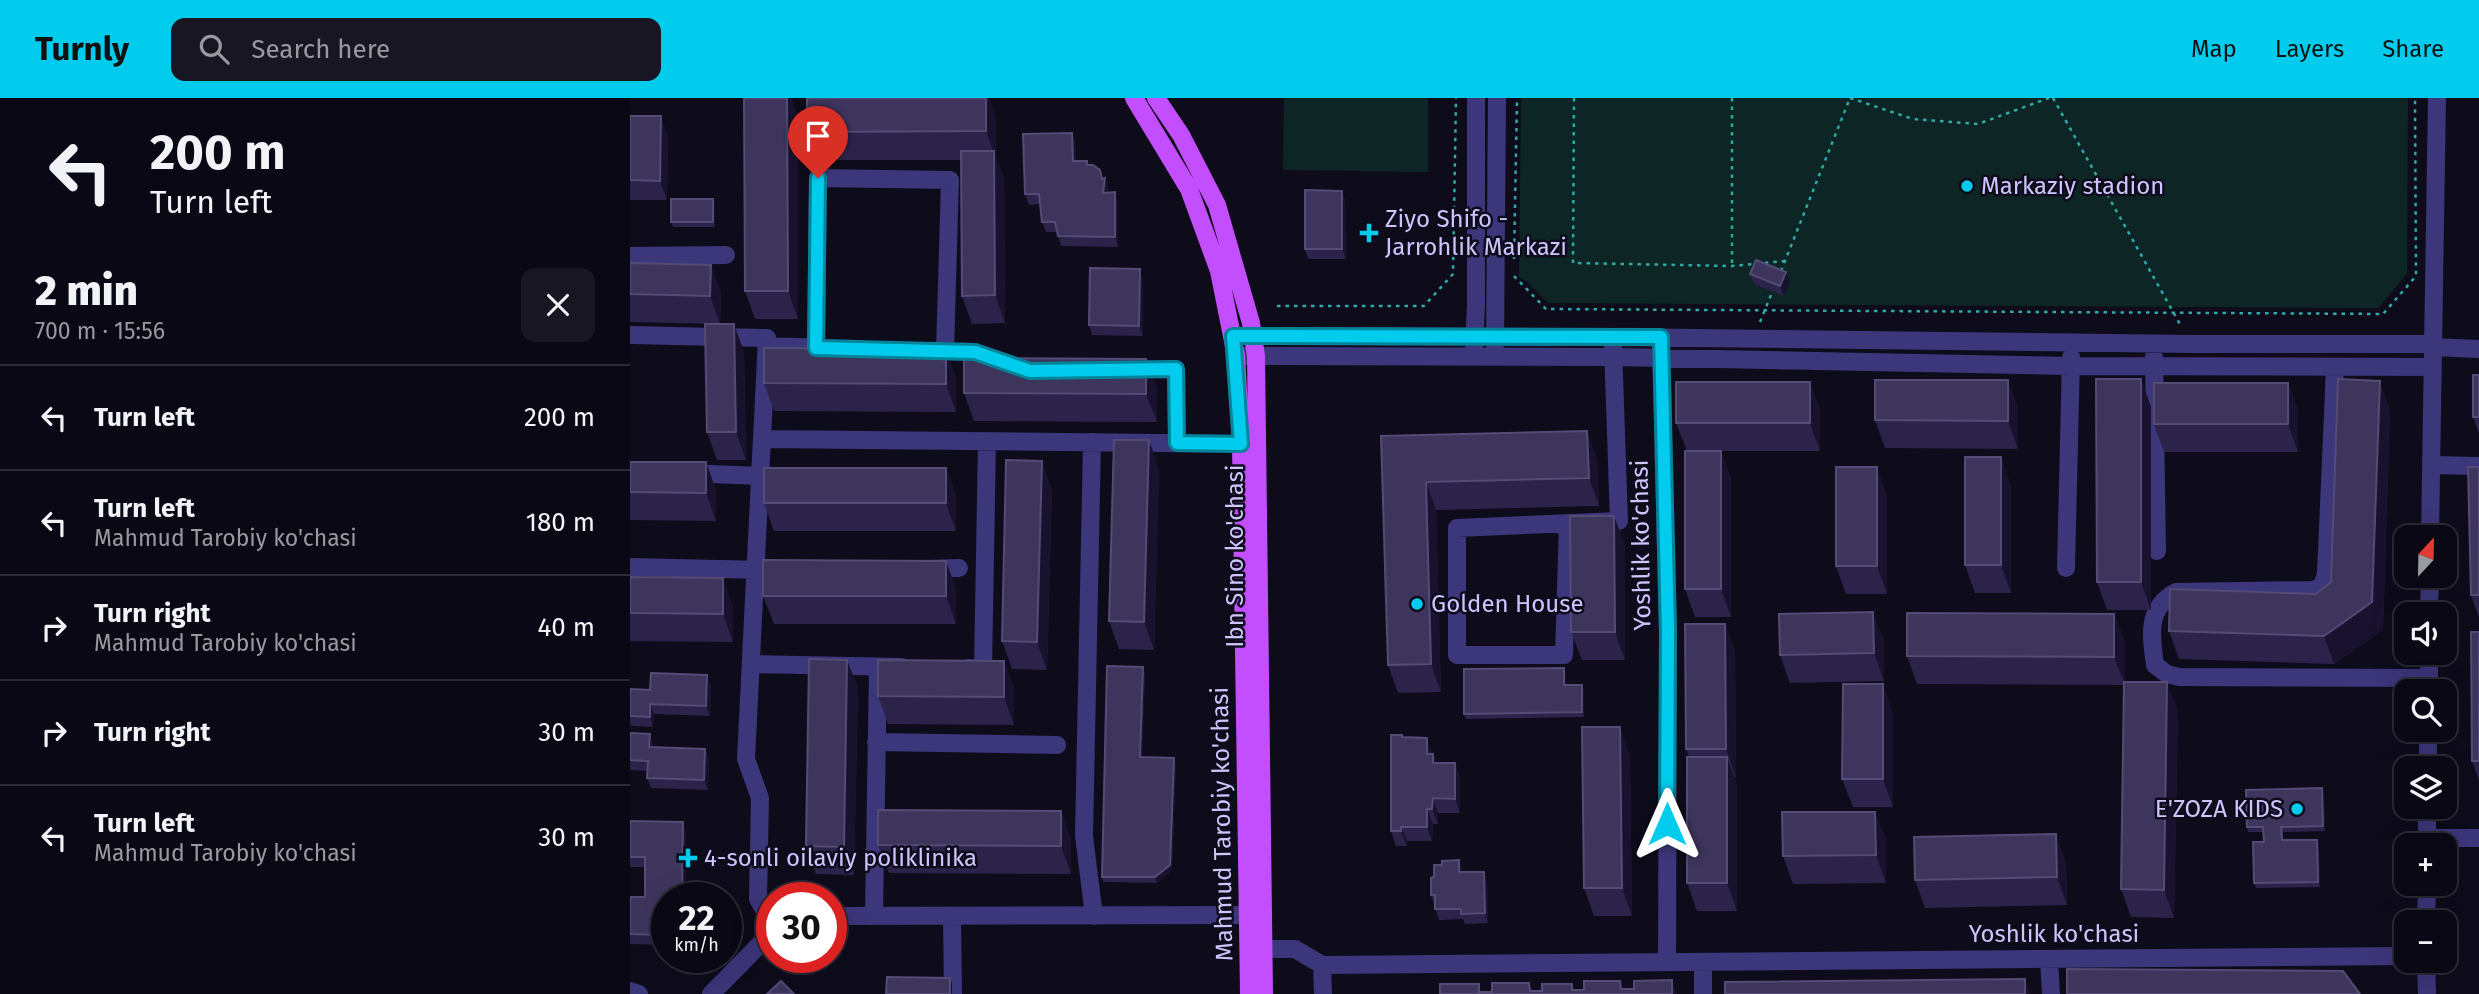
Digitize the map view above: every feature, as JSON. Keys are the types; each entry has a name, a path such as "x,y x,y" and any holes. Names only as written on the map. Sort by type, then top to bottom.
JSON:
{"main road":[{"name":"Mahmud Tarobiy ko'chasi","path":"1134,98 1189,189 1219,271 1233,336 1250,444 1256,949 1249,994"},
{"name":"Ibn Sino ko'chasi","path":"1156,98 1181,135 1217,205 1254,337 1256,356 1250,444"},
{"path":"1256,949 1264,994"}],"street":[{"path":"1473,356 1476,98"},
{"path":"1496,356 1497,98"},
{"path":"2430,525 2437,98"},
{"path":"816,348 818,178 950,180 945,351"},
{"path":"630,256 726,255"},
{"path":"630,335 767,342 816,348 880,349"},
{"path":"1233,336 1661,337 2432,346 2479,349"},
{"path":"1568,523 1564,655 1457,655 1457,528 1568,523 1619,521 1613,337"},
{"name":"Yoshlik ko'chasi","path":"1661,337 1668,632 1667,962"},
{"path":"758,882 760,797 746,759 767,342"},
{"path":"2066,568 2071,342"},
{"path":"2154,343 2157,551"},
{"path":"906,350 975,352 1030,371"},
{"path":"1236,356 1614,357 2071,366 2432,367"},
{"path":"2335,367 2324,583 2312,590 2176,592 2162,600 2153,618 2155,665 2167,674 2179,677 2394,684"},
{"path":"1110,370 1176,369 1177,443"},
{"path":"762,439 1250,444"},
{"path":"956,668 983,669 987,441"},
{"path":"1092,442 1078,820 1084,836 1094,916"},
{"path":"2431,465 2479,466"},
{"path":"669,472 761,475"},
{"path":"630,568 783,570"},
{"path":"905,569 959,568"},
{"path":"751,664 917,667"},
{"path":"874,916 880,820 876,742 878,667"},
{"path":"876,742 1056,745"},
{"path":"2457,840 2479,838"},
{"path":"847,916 1255,915"},
{"path":"952,916 953,994"},
{"path":"711,994 756,948"},
{"name":"Yoshlik ko'chasi","path":"1256,949 1295,949 1322,965 2394,956"},
{"path":"2049,959 2051,994"},
{"path":"1703,962 1703,994"},
{"path":"1322,965 1322,994"},
{"path":"2426,973 2427,994"},
{"path":"630,990 639,994"}],"path":[{"path":"1277,306 1424,306 1454,274 1456,98"},
{"path":"1517,98 1514,278 1546,309 2383,314 2416,276 2415,98"},
{"path":"1574,98 1573,263 1732,266 1786,261"},
{"path":"1732,98 1732,266"},
{"path":"1780,274 1850,98 1913,119 1978,124 2051,98 2192,344"},
{"path":"1753,338 1775,286"}],"green space":[{"path":"1284,98 1428,98 1428,172 1283,170"},
{"name":"Markaziy stadion","path":"1521,98 2408,98 2407,274 2378,308 1548,303 1519,277"}],"building":[{"path":"744,98 787,98 788,291 745,291"},
{"path":"807,98 986,98 986,131 807,132"},
{"path":"630,116 661,116 660,181 630,180"},
{"path":"1072,133 1073,161 1087,161 1087,165 1093,165 1100,170 1102,179 1105,178 1103,193 1115,192 1115,237 1058,236 1055,222 1042,222 1039,194 1025,194 1023,134"},
{"path":"961,151 994,151 995,295 962,296"},
{"path":"1305,190 1342,191 1342,249 1305,249"},
{"path":"671,199 713,199 713,222 671,222"},
{"path":"1756,260 1786,272 1780,286 1750,274"},
{"path":"630,263 711,265 710,296 630,294"},
{"path":"1090,268 1140,269 1139,326 1089,325"},
{"path":"705,324 734,324 736,432 707,432"},
{"path":"764,348 946,349 946,384 764,383"},
{"path":"964,358 1146,359 1146,394 964,393"},
{"path":"2473,375 2479,375 2479,417 2473,417"},
{"path":"2096,379 2141,379 2141,582 2097,582"},
{"path":"2338,379 2380,381 2372,602 2324,636 2169,631 2170,589 2316,594 2331,582"},
{"path":"1875,380 2008,380 2008,421 1875,420"},
{"path":"1676,382 1810,382 1810,423 1676,423"},
{"path":"2154,383 2288,383 2288,424 2154,424"},
{"path":"1587,431 1589,478 1426,482 1431,664 1388,665 1381,436"},
{"path":"1114,440 1149,440 1144,622 1109,621"},
{"path":"1685,451 1721,451 1721,589 1685,589"},
{"path":"1965,457 2001,457 2001,565 1965,565"},
{"path":"1006,460 1042,461 1037,642 1002,641"},
{"path":"630,462 706,462 706,493 630,492"},
{"path":"1836,467 1877,467 1877,566 1836,566"},
{"path":"2468,467 2479,467 2479,595 2471,595"},
{"path":"764,468 946,468 946,503 764,503"},
{"path":"1570,516 1614,516 1615,632 1571,632"},
{"path":"763,560 946,561 946,596 763,596"},
{"path":"630,577 723,578 723,614 630,613"},
{"path":"1873,612 1874,653 1780,655 1779,614"},
{"path":"1907,613 2114,614 2114,657 1907,656"},
{"path":"1685,624 1725,624 1726,749 1686,749"},
{"path":"2471,632 2479,632 2479,761 2472,761"},
{"path":"809,659 847,660 844,847 806,846"},
{"path":"878,660 1004,661 1004,697 878,696"},
{"path":"1107,666 1143,667 1140,757 1174,758 1170,865 1155,877 1102,877"},
{"path":"1564,668 1564,685 1582,685 1582,712 1464,714 1464,669"},
{"path":"651,673 707,675 706,706 650,704 650,717 630,716 630,689 650,690"},
{"path":"2124,682 2167,682 2164,890 2121,889"},
{"path":"1843,684 1883,684 1883,779 1842,779"},
{"path":"1582,727 1620,727 1622,888 1584,888"},
{"path":"630,733 650,734 649,747 705,749 704,780 647,778 648,761 630,760"},
{"path":"1391,735 1427,738 1427,754 1433,754 1433,763 1455,763 1455,799 1433,798 1432,809 1427,809 1427,827 1401,827 1401,831 1391,831"},
{"path":"1687,757 1727,757 1727,883 1687,883"},
{"path":"2322,788 2323,826 2281,827 2282,840 2317,840 2318,882 2254,883 2253,842 2264,842 2263,827 2247,827 2246,790"},
{"path":"878,810 1061,811 1061,846 878,845"},
{"path":"1782,812 1875,812 1876,855 1783,856"},
{"path":"630,821 683,822 682,882 651,882 651,935 630,934 630,897 645,897 645,857 630,857"},
{"path":"2056,834 2057,877 1915,880 1914,837"},
{"path":"1459,860 1459,872 1484,872 1485,913 1461,914 1461,909 1435,909 1435,895 1431,895 1434,865 1442,865 1442,861"},
{"path":"2067,969 2343,971 2360,994 2067,994"},
{"path":"887,977 950,978 950,994 886,994"},
{"path":"2025,979 2025,994 1725,994 1725,982"},
{"path":"1672,980 1672,994 1440,994 1440,984 1479,984 1479,992 1492,992 1492,983 1529,983 1530,991 1542,991 1542,984 1572,984 1572,990 1584,990 1584,981 1620,981 1621,989 1634,989 1634,981"},
{"path":"781,981 794,994 767,994"}],"place":[{"name":"Markaziy stadion","path":"1967,186"},
{"name":"Ziyo Shifo - Jarrohlik Markazi","path":"1369,233"},
{"name":"Golden House","path":"1417,604"},
{"name":"E'ZOZA KIDS","path":"2297,809"},
{"name":"4-sonli oilaviy poliklinika","path":"688,858"}],"route":[{"path":"818,178 816,348 975,352 1030,371 1176,369 1177,443 1241,444 1233,336 1661,337 1668,632 1667,824"}]}
